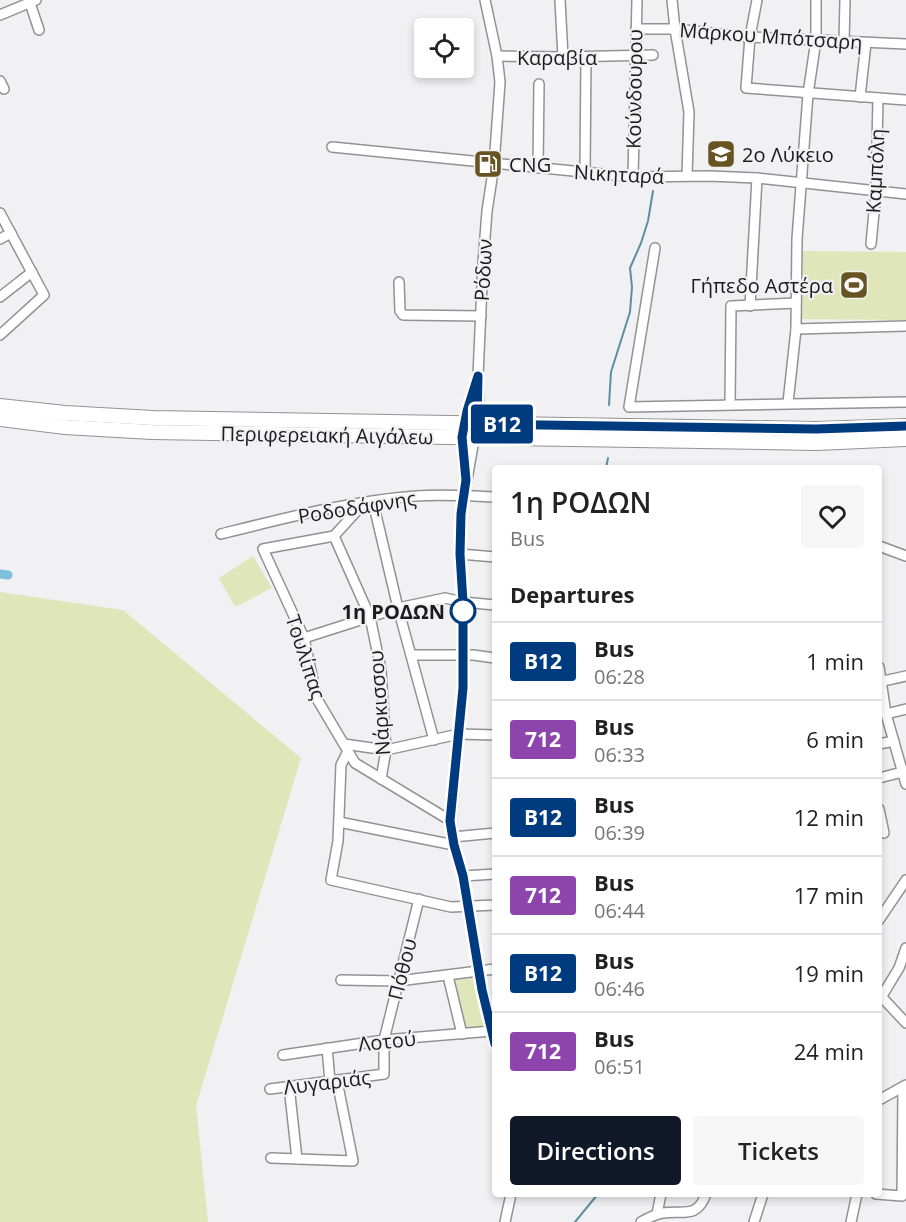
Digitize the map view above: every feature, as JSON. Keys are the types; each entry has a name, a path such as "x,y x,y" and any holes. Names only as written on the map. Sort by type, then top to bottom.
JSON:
{"main road":[{"name":"Περιφερειακή Αιγάλεω","path":"0,406 65,413 153,418 817,443 906,439"},
{"name":"Περιφερειακή Αιγάλεω","path":"0,419 65,427 152,432 816,429 906,426"}],"street":[{"name":"Ρόδων","path":"485,0 500,82 494,165 485,227 478,376 463,496 460,554 463,602 463,688 450,821 463,876 492,1031"},
{"path":"560,0 563,57"},
{"name":"Κούνδουρου","path":"633,177 636,0"},
{"path":"672,0 689,112 687,176"},
{"path":"757,0 750,37 746,88 906,100"},
{"path":"788,403 796,329 797,239 808,94 816,40 816,0"},
{"path":"844,42 845,0"},
{"path":"0,15 32,1 39,30"},
{"name":"Μάρκου Μπότσαρη","path":"636,29 675,29 750,37 906,44"},
{"path":"860,97 866,43"},
{"name":"Καραβία","path":"497,57 653,55"},
{"path":"585,173 586,57"},
{"path":"538,168 539,84"},
{"name":"Καμπόλη","path":"871,244 876,191 878,98"},
{"name":"Νικηταρά","path":"332,147 494,165 633,177 758,178 906,194"},
{"path":"750,306 758,178"},
{"path":"0,213 44,295 0,335"},
{"path":"0,239 11,233"},
{"path":"655,248 629,407 906,402"},
{"path":"0,297 32,272"},
{"path":"399,282 400,311 404,315 480,316"},
{"path":"730,404 731,306 796,303"},
{"path":"796,329 906,326"},
{"name":"Ροδοδάφνης","path":"221,534 302,514 369,502 417,496 492,497"},
{"path":"334,536 369,502 434,740"},
{"name":"Τουλίπας","path":"334,536 263,549 304,638 317,699 355,763 381,779"},
{"name":"Νάρκισσου","path":"334,536 370,617 381,670 386,750 381,779"},
{"path":"882,547 906,556"},
{"path":"460,554 492,557"},
{"path":"304,638 398,608 445,598 492,605"},
{"path":"412,655 492,657"},
{"path":"882,681 906,676"},
{"path":"906,709 883,710 904,771 906,784"},
{"path":"492,735 459,734 386,750 346,748 341,765 338,841 331,880 451,907 492,905"},
{"path":"882,743 894,741"},
{"path":"882,777 904,771"},
{"path":"381,779 450,821"},
{"path":"339,822 454,841 492,834"},
{"path":"882,823 884,833"},
{"path":"463,876 492,874"},
{"path":"882,916 906,880"},
{"name":"Πόθου","path":"384,1074 384,1040 419,899"},
{"path":"882,992 899,968 906,948"},
{"path":"341,980 399,981 492,970"},
{"path":"448,976 462,1034"},
{"path":"882,997 906,1023"},
{"name":"Λοτού","path":"282,1055 384,1040 492,1031"},
{"path":"270,1158 353,1161 327,1048"},
{"name":"Λυγαριάς","path":"270,1089 384,1074"},
{"path":"289,1086 297,1159"},
{"path":"882,1098 904,1086"},
{"path":"882,1194 902,1196 904,1086"},
{"path":"505,1222 510,1197"},
{"path":"657,1214 660,1197"},
{"path":"641,1222 657,1214 696,1210 705,1197"},
{"path":"753,1222 762,1197"},
{"path":"851,1222 856,1197"}],"green space":[{"name":"Γήπεδο Αστέρα","path":"803,251 906,252 906,320 802,319"},
{"path":"253,556 272,588 235,607 219,578"},
{"path":"0,592 123,610 301,758 196,1106 208,1222 0,1222"},
{"path":"474,978 484,1029 464,1030 452,980"}],"waterway":[{"path":"609,405 611,372 630,312 632,287 630,268 648,221 653,191"},
{"path":"607,465 608,458"},
{"path":"1,574 8,575"},
{"path":"575,1222 596,1197"}],"bus line":[{"name":"Β12","path":"492,1032 482,990 463,876 450,821 463,688 463,602 460,554 461,514 466,480 462,437 478,376 477,424 816,429 906,426"}],"place":[{"name":"2ο Λύκειο","path":"721,154"},
{"name":"CNG","path":"488,164"},
{"name":"Γήπεδο Αστέρα","path":"854,285"},
{"name":"1η ΡΟΔΩΝ","path":"463,611"}]}
